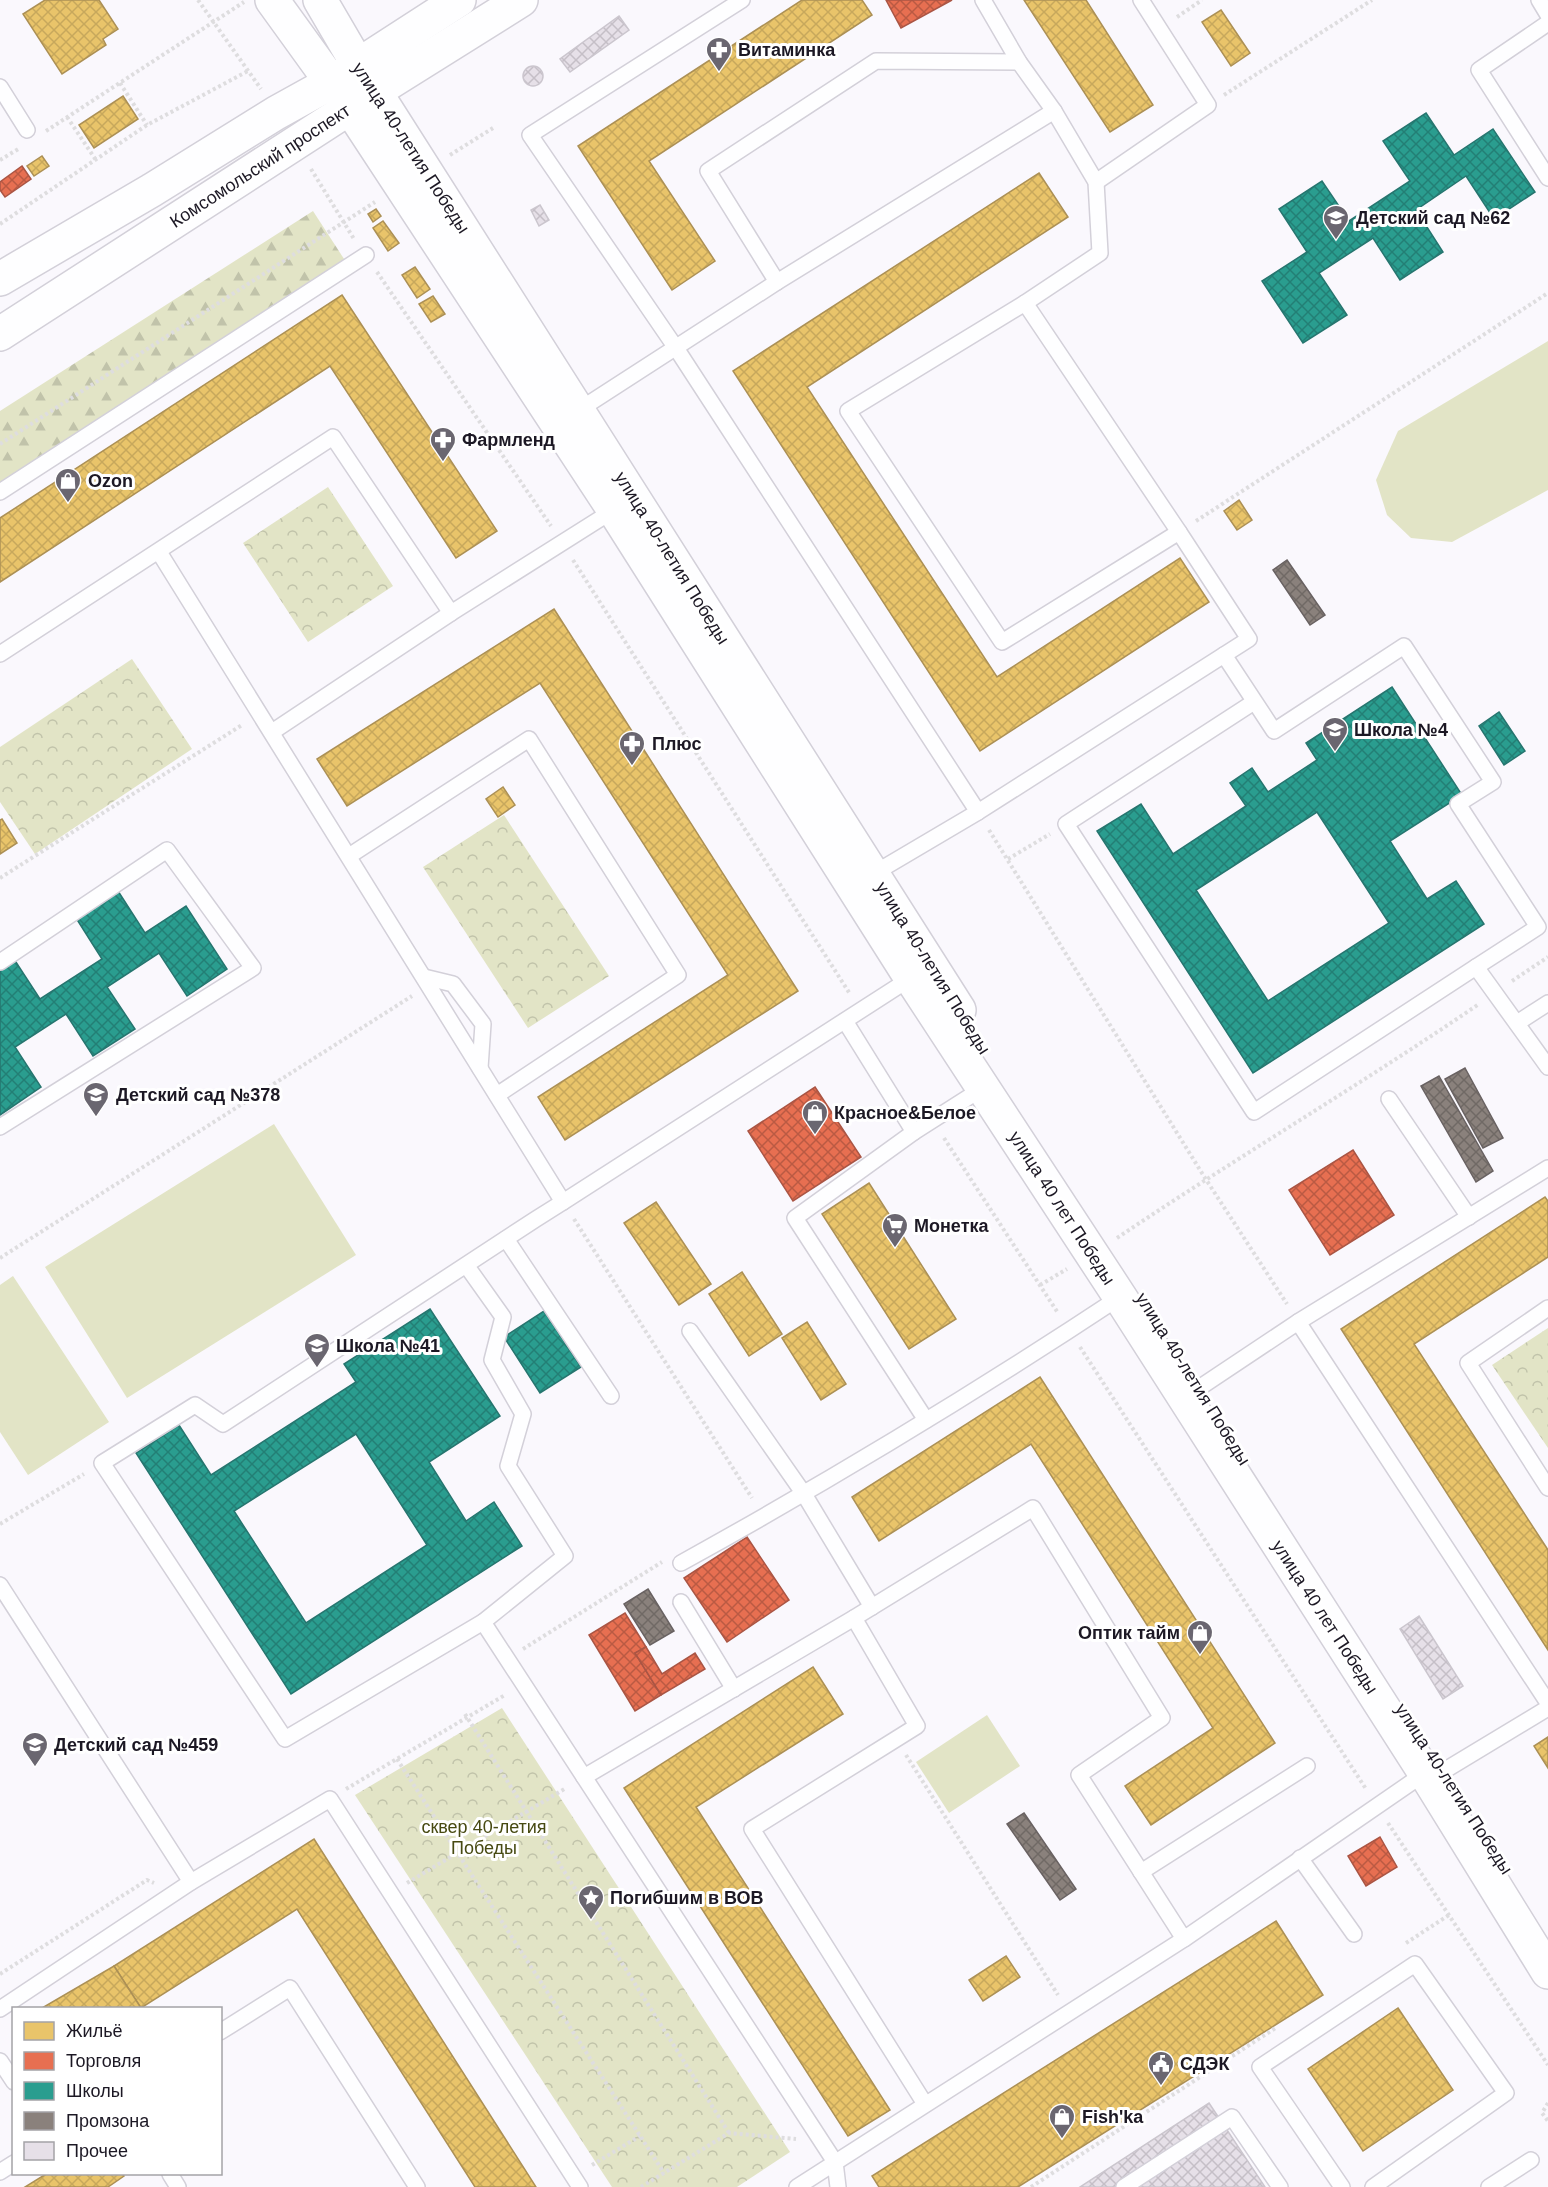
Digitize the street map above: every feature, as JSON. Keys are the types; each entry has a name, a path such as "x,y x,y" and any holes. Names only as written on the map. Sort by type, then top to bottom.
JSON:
{"street":[{"name":"улица 40-летия Победы","path":"272,0 354,87 624,504 1100,1249 1128,1292 1199,1388 1433,1772 1548,1972"},
{"name":"улица 40-летия Победы","path":"320,0 354,87"},
{"name":"Комсомольский проспект","path":"0,334 354,87 459,0"},
{"name":"Комсомольский проспект","path":"0,279 152,190 276,113 354,87 521,0"},
{"name":"улица 40-летия Победы","path":"413,178 579,410 624,504"},
{"name":"улица 40-летия Победы","path":"863,880 911,978"},
{"name":"улица 40 лет Победы","path":"911,978 983,1088 1100,1249"},
{"name":"улица 40 лет Победы","path":"1128,1292 1433,1772"},
{"name":"улица 40-летия Победы","path":"1433,1772 1548,1935"}],"lane":[{"path":"742,0 530,135 676,348 978,812"},
{"path":"983,0 1019,62 1054,111 1096,182 1100,253 1025,303 848,411 1002,642 1179,532"},
{"path":"1096,182 1208,105 1141,0"},
{"path":"1539,0 1548,15"},
{"path":"1548,23 1479,70 1548,178"},
{"path":"777,282 708,171 876,61 1019,62"},
{"path":"0,87 31,136"},
{"path":"579,410 777,282 1054,111"},
{"path":"0,492 366,255"},
{"path":"863,880 978,812 1249,639 1025,303"},
{"path":"0,654 333,437 451,613"},
{"path":"272,732 451,613 624,504"},
{"path":"159,552 563,1202"},
{"path":"1224,655 1274,731 1404,646 1493,782 1458,804 1538,927 1254,1112 1066,824 1254,702"},
{"path":"349,856 529,739 678,975 497,1095"},
{"path":"0,962 167,850 253,968 0,1127"},
{"path":"1476,967 1548,1067"},
{"path":"466,1265 503,1317 492,1360 523,1414 508,1466 565,1556 483,1622 285,1739 102,1463 195,1405 223,1424 466,1265 563,1202 911,978"},
{"path":"426,981 453,984 483,1024 480,1068"},
{"path":"1517,1023 1548,1003"},
{"path":"845,1021 914,1132"},
{"path":"926,1420 795,1218 914,1132 983,1088"},
{"path":"1389,1099 1469,1217"},
{"path":"1199,1388 1298,1322 1548,1168"},
{"path":"506,1239 611,1396"},
{"path":"674,1562 764,1517 804,1494 1128,1292"},
{"path":"1548,1308 1468,1363 1548,1488"},
{"path":"1298,1322 1548,1702"},
{"path":"690,1331 804,1494 872,1607"},
{"path":"584,1777 854,1618 1033,1508 1162,1718 1079,1775 1184,1939"},
{"path":"0,1585 191,1882"},
{"path":"681,1602 734,1689"},
{"path":"854,1618 917,1726 752,1829 925,2104"},
{"path":"483,1622 835,2162 838,2187"},
{"path":"797,2187 1184,1939 1300,1858 1433,1772 1548,1708"},
{"path":"1141,1872 1307,1766"},
{"path":"0,2009 191,1882 330,1799 577,2182"},
{"path":"1300,1858 1354,1934"},
{"path":"1342,2187 1260,2067 1415,1964 1506,2093 1373,2187"},
{"path":"222,2031 290,1988 417,2187"},
{"path":"0,2061 12,2079"},
{"path":"1124,2187 1232,2117 1280,2187"},
{"path":"1489,2187 1531,2160"}],"path":[{"path":"198,0 276,113"},
{"path":"0,160 31,136 67,117 247,0"},
{"path":"1159,29 1202,0"},
{"path":"1208,105 1372,0"},
{"path":"0,224 147,125 248,71"},
{"path":"120,83 147,125"},
{"path":"67,117 96,159"},
{"path":"0,444 493,128"},
{"path":"1179,532 1548,293"},
{"path":"0,878 260,713"},
{"path":"978,812 1205,1179 1298,1322"},
{"path":"1008,859 1066,824"},
{"path":"1040,1285 1100,1249 1205,1179 1431,1036 1548,957"},
{"path":"0,1258 426,981"},
{"path":"563,1202 764,1517"},
{"path":"0,1524 102,1463"},
{"path":"507,1659 674,1562"},
{"path":"330,1799 523,1684"},
{"path":"466,1716 729,2133"},
{"path":"897,1739 1069,2012"},
{"path":"397,1759 664,2173"},
{"path":"391,1893 584,1777"},
{"path":"0,1974 147,1880 177,1892"},
{"path":"1400,1947 1449,1915"},
{"path":"1031,2187 1280,2025"},
{"path":"1548,2103 1542,2113 1548,2121"},
{"path":"641,2187 729,2133 821,2141"},
{"path":"577,2182 640,2136"}],"green space":[{"path":"313,211 346,262 0,483 0,411"},
{"path":"1548,341 1548,490 1452,542 1411,538 1387,515 1376,480 1398,431"},
{"path":"328,487 393,586 308,642 243,543"},
{"path":"132,659 192,749 35,854 0,802 0,747"},
{"path":"504,815 609,976 528,1028 423,867"},
{"path":"274,1124 356,1255 127,1398 45,1267"},
{"path":"13,1276 109,1422 28,1475 0,1432 0,1285"},
{"path":"1548,1328 1548,1448 1492,1365"},
{"name":"сквер 40-летия Победы","path":"502,1708 790,2152 737,2187 612,2187 355,1795"},
{"path":"987,1715 1020,1766 949,1813 916,1762"}],"building: Жильё":[{"path":"45,0 99,0 118,29 103,39 106,45 62,74 23,14"},
{"path":"802,0 862,0 872,15 649,161 715,261 672,290 578,146"},
{"path":"1024,0 1086,0 1153,105 1110,132"},
{"path":"1221,10 1250,53 1231,66 1202,22"},
{"path":"123,96 138,119 94,148 79,125"},
{"path":"42,156 49,166 34,176 27,166"},
{"path":"1039,173 1068,217 807,387 997,677 1180,558 1209,602 980,751 733,371"},
{"path":"376,209 381,216 373,222 368,214"},
{"path":"383,221 399,243 388,251 373,228"},
{"path":"415,267 430,289 417,298 402,275"},
{"path":"342,295 497,531 456,558 330,366 0,582 0,518"},
{"path":"433,296 445,314 431,322 419,304"},
{"path":"1239,500 1252,520 1237,530 1224,511"},
{"path":"554,609 798,991 565,1140 538,1097 728,975 540,683 347,806 317,759"},
{"path":"503,787 515,805 498,817 486,799"},
{"path":"2,819 17,843 0,854 0,820"},
{"path":"869,1183 956,1319 909,1349 822,1214"},
{"path":"1545,1197 1548,1201 1548,1257 1414,1344 1548,1550 1548,1650 1341,1329"},
{"path":"656,1202 711,1284 679,1305 624,1223"},
{"path":"742,1272 782,1334 749,1356 709,1294"},
{"path":"807,1322 846,1384 821,1400 782,1338"},
{"path":"1040,1377 1275,1743 1151,1825 1125,1786 1213,1728 1031,1444 879,1541 852,1497"},
{"path":"813,1667 843,1714 696,1807 890,2110 848,2136 624,1788"},
{"path":"1548,1737 1548,1768 1534,1746"},
{"path":"314,1839 536,2187 475,2187 297,1909 143,2007 140,2007 114,1966"},
{"path":"1276,1921 1323,1995 1018,2187 879,2187 872,2176"},
{"path":"1006,1956 1020,1977 983,2001 969,1980"},
{"path":"114,1966 140,2007 44,2007"},
{"path":"1398,2008 1453,2090 1363,2151 1308,2069"},
{"path":"44,2175 124,2176 108,2187 25,2187"}],"building: Торговля":[{"path":"886,0 952,0 901,28"},
{"path":"22,166 31,179 5,197 0,190 0,182"},
{"path":"815,1087 861,1157 793,1201 748,1131"},
{"path":"1353,1150 1394,1215 1330,1255 1289,1190"},
{"path":"747,1537 789,1600 727,1642 684,1578"},
{"path":"625,1613 646,1647 635,1653 661,1695 635,1711 589,1635"},
{"path":"646,1647 662,1674 695,1653 705,1669 661,1695 635,1653"},
{"path":"1380,1837 1397,1867 1366,1886 1348,1856"}],"building: Школы":[{"path":"1426,113 1454,155 1493,129 1535,192 1494,219 1466,176 1416,210 1443,252 1400,280 1373,238 1319,273 1347,315 1303,343 1262,281 1307,252 1279,209 1322,181 1349,221 1410,181 1383,141"},
{"path":"1392,687 1462,795 1390,841 1427,899 1456,881 1484,924 1253,1073 1097,831 1141,804 1173,854 1246,806 1230,783 1252,768 1268,792 1317,760 1306,743","holes":["1317,812 1389,923 1268,1001 1196,890"]},
{"path":"1499,712 1525,751 1504,765 1479,726"},
{"path":"118,891 145,933 186,906 227,969 187,996 159,953 107,987 135,1029 93,1056 66,1014 15,1047 41,1087 0,1115 0,968 14,959 40,999 102,959 76,918"},
{"path":"430,1309 500,1416 429,1462 466,1521 494,1502 522,1546 291,1694 136,1453 179,1425 211,1475 356,1382 344,1364","holes":["356,1434 427,1545 306,1623 234,1511"]},
{"path":"544,1311 581,1367 540,1393 504,1337"}],"building: Промзона":[{"path":"1287,560 1325,615 1310,625 1273,570"},
{"path":"1465,1068 1503,1138 1483,1148 1445,1079"},
{"path":"1439,1076 1493,1171 1476,1182 1421,1086"},
{"path":"648,1589 674,1631 650,1645 624,1604"},
{"path":"1024,1813 1076,1889 1060,1900 1007,1824"}],"building: Прочее":[{"path":"619,16 629,30 570,72 560,59"},
{"path":"529,66 537,66 543,72 543,80 537,86 529,86 523,80 523,72"},
{"path":"540,205 549,220 539,226 531,210"},
{"path":"1419,1616 1463,1686 1443,1699 1400,1629"},
{"path":"1209,2103 1265,2187 1080,2187"}],"place":[{"name":"Витаминка","path":"719,73"},
{"name":"Детский сад №62","path":"1336,241"},
{"name":"Фармленд","path":"443,463"},
{"name":"Ozon","path":"68,504"},
{"name":"Школа №4","path":"1335,753"},
{"name":"Плюс","path":"632,767"},
{"name":"Детский сад №378","path":"96,1118"},
{"name":"Красное&Белое","path":"815,1136"},
{"name":"Монетка","path":"895,1249"},
{"name":"Школа №41","path":"317,1369"},
{"name":"Оптик тайм","path":"1200,1656"},
{"name":"Детский сад №459","path":"35,1768"},
{"name":"Погибшим в ВОВ","path":"591,1921"},
{"name":"СДЭК","path":"1161,2087"},
{"name":"Fish'ka","path":"1062,2140"}]}
